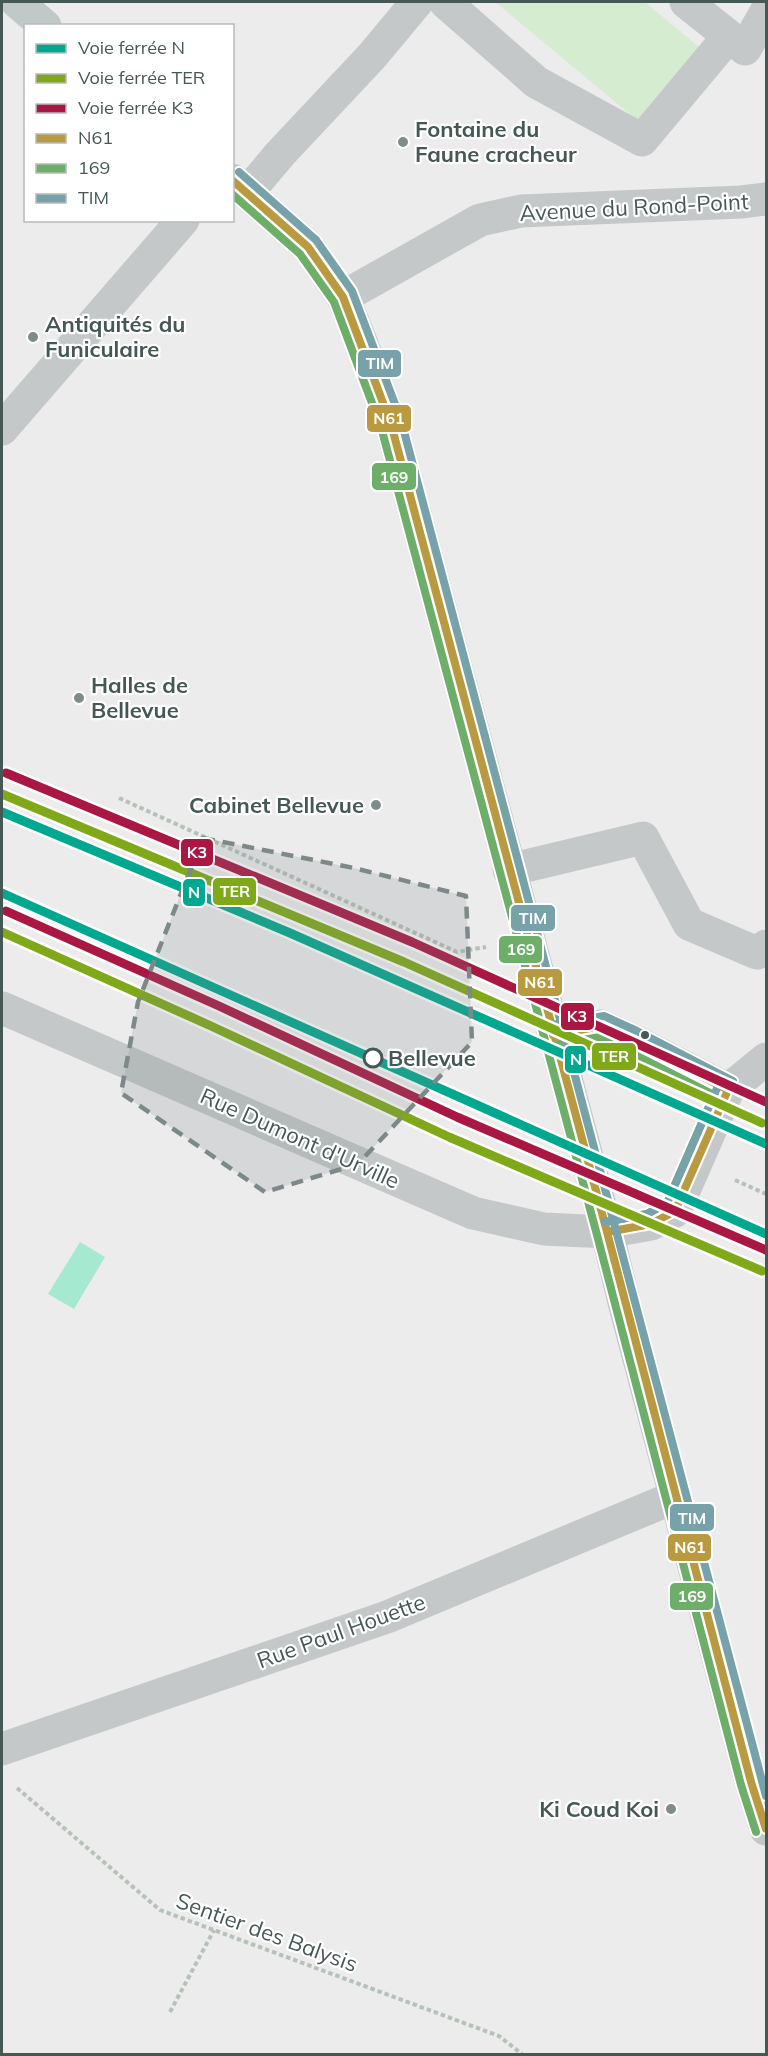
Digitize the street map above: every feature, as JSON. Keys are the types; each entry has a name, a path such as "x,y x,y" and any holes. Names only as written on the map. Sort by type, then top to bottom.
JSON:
{"main road":[{"path":"17,2 43,24"},
{"path":"240,186 308,247 343,297 390,424 607,1232 675,1497 759,1789 766,1829"}],"street":[{"path":"240,186 280,154 372,56 417,2"},
{"path":"445,2 536,82 642,140 728,37"},
{"path":"686,2 745,49 766,12"},
{"name":"Avenue du Rond-Point","path":"343,297 480,220 521,211 766,199"},
{"path":"2,429 181,222"},
{"path":"509,870 643,838 689,924 757,953 766,946"},
{"name":"Rue Dumont d'Urville","path":"2,1008 473,1213 544,1229 607,1232 651,1224 675,1211 728,1090"},
{"path":"553,1035 601,1026 728,1090 766,1059"},
{"name":"Rue Paul Houette","path":"2,1749 387,1617 675,1497"}],"path":[{"path":"118,798 457,952 528,940"},
{"path":"729,1178 766,1194"},
{"name":"Sentier des Balysis","path":"13,1784 160,1910 499,2036 522,2055"},
{"path":"170,2012 214,1930"}],"highlighted area":[{"path":"203,838 354,868 466,896 472,1042 358,1164 265,1192 121,1093 138,1002"}],"shaded area":[{"path":"495,2 645,2 705,52 644,126"},
{"path":"80,1242 105,1257 74,1309 48,1294"}],"rail line":[{"name":"K3","path":"6,773 412,942 766,1102"},
{"name":"TER","path":"2,794 404,962 762,1123"},
{"name":"N","path":"2,812 290,933 766,1144"},
{"name":"N","path":"2,893 766,1234"},
{"name":"K3","path":"6,911 219,1006 457,1117 766,1250"},
{"name":"TER","path":"2,932 449,1137 762,1271"}],"transit line":[{"name":"TIM","path":"239,172 316,240 352,291 401,420 766,1796"},
{"name":"N61","path":"234,182 308,247 343,297 391,424 751,1782 766,1829"},
{"name":"169","path":"234,196 300,254 334,302 381,427 741,1785 756,1832"},
{"name":"TIM","path":"551,1025 604,1016 733,1081"},
{"name":"N61","path":"553,1035 601,1026 728,1090 675,1211 651,1224 607,1232"},
{"name":"169","path":"555,1045 600,1037 714,1095 667,1203 647,1214 605,1222"},
{"name":"TIM","path":"605,1222 647,1214 667,1203 718,1086"}],"place":[{"name":"Fontaine du Faune cracheur","path":"403,142"},
{"name":"Antiquités du Funiculaire","path":"33,337"},
{"name":"Halles de Bellevue","path":"79,698"},
{"name":"Cabinet Bellevue","path":"376,805"},
{"name":"Bellevue","path":"373,1058"},
{"name":"Ki Coud Koi","path":"671,1809"}]}
